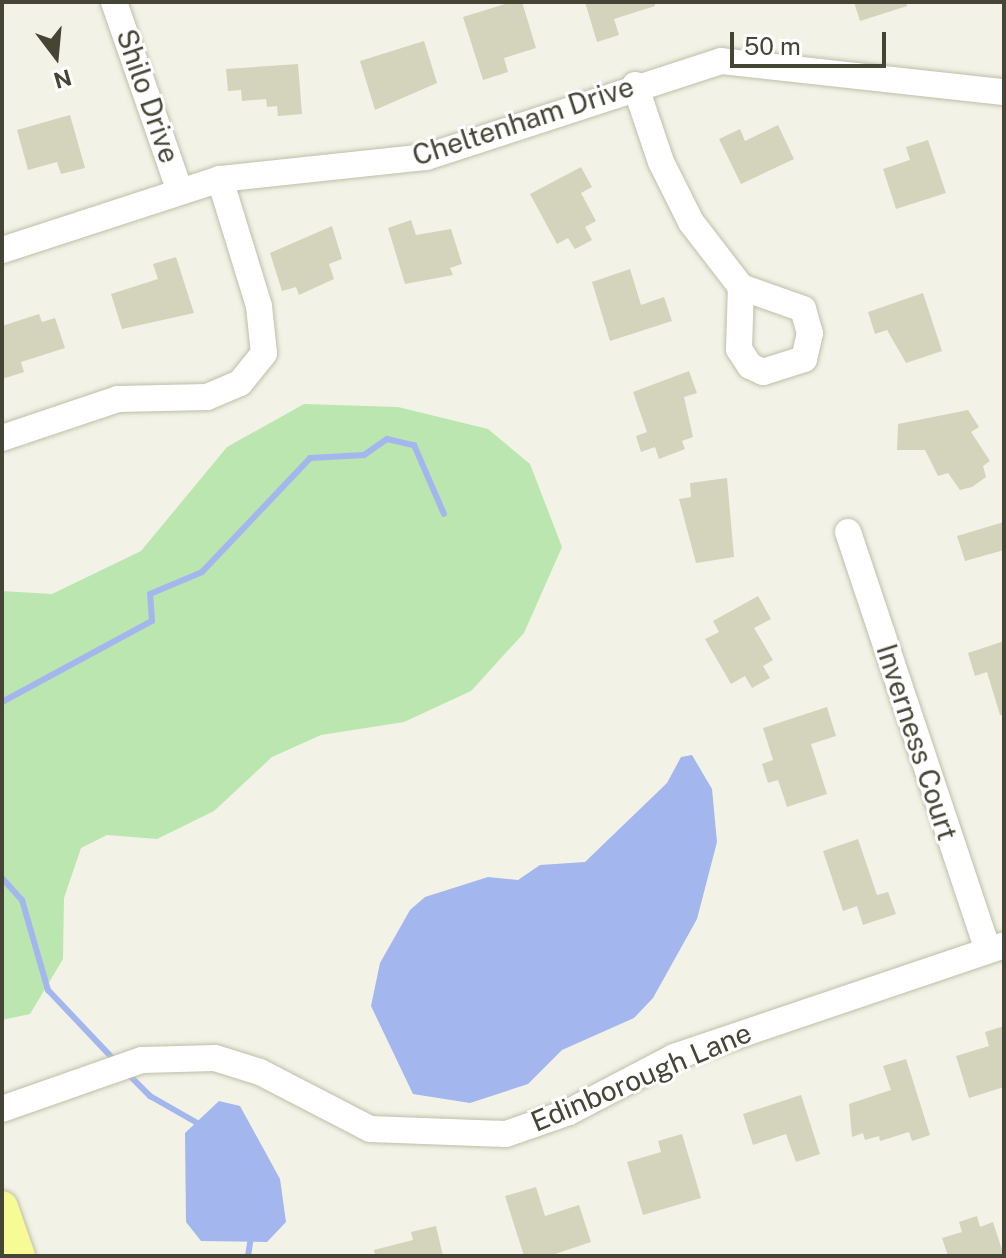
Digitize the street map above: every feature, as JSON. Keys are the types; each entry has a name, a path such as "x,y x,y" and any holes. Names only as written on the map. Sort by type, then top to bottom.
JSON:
{"main road":[{"path":"2,1207 19,1256"}],"street":[{"name":"Shilo Drive","path":"114,2 180,191"},
{"name":"Cheltenham Drive","path":"2,250 220,179 426,157 635,85 721,61 1004,92"},
{"path":"635,85 680,203 741,287"},
{"path":"2,438 118,399 207,397 240,383 264,353 259,306 220,179"},
{"name":"Inverness Court","path":"848,532 996,947"},
{"name":"Edinborough Lane","path":"2,1109 142,1060 215,1058 260,1072 370,1129 506,1134 569,1112 674,1057 996,947"}],"green space":[{"path":"304,404 398,407 488,429 530,464 562,547 524,633 471,691 404,722 321,735 272,757 214,811 157,839 107,835 81,848 64,898 63,959 30,1014 2,1020 2,591 52,594 141,551 227,447"}],"water":[{"path":"692,755 712,789 717,842 697,919 653,998 634,1018 562,1050 528,1084 470,1103 413,1094 371,1006 380,963 410,910 425,897 488,877 518,880 540,865 585,862 667,783 681,757"},
{"path":"219,1101 240,1106 280,1179 286,1222 267,1242 201,1241 186,1222 185,1133"}],"building":[{"path":"512,2 522,2 536,48 504,58 508,72 483,80 463,17"},
{"path":"585,2 655,2 655,6 614,19 619,35 597,42"},
{"path":"854,2 907,2 907,6 860,21"},
{"path":"424,41 437,83 375,110 360,61"},
{"path":"298,64 302,114 278,116 277,106 267,107 266,99 242,101 241,90 228,91 226,69"},
{"path":"70,115 85,168 61,174 57,162 28,170 17,130"},
{"path":"778,125 794,159 741,184 719,139 740,129 745,141"},
{"path":"928,140 946,193 896,209 883,169 910,160 906,147"},
{"path":"581,167 592,187 581,193 596,221 585,227 592,240 575,249 568,238 557,244 530,194"},
{"path":"411,220 416,235 451,229 462,264 450,268 453,275 405,284 388,228"},
{"path":"332,226 342,259 329,264 334,279 299,295 296,287 282,291 270,253"},
{"path":"176,257 194,313 122,329 111,294 158,279 153,264"},
{"path":"630,269 641,305 664,297 672,321 610,341 592,282"},
{"path":"923,293 942,351 906,363 887,330 875,334 868,312"},
{"path":"39,314 42,322 55,318 65,348 21,362 24,372 2,379 2,326"},
{"path":"689,371 697,393 684,397 693,437 682,441 685,449 659,459 655,447 641,452 636,436 647,432 633,392"},
{"path":"968,410 979,427 971,432 990,461 983,466 986,477 972,487 960,490 948,473 938,476 925,450 897,450 898,424"},
{"path":"727,478 734,557 696,563 679,499 691,497 690,483"},
{"path":"1004,522 1004,550 965,561 957,536"},
{"path":"758,596 771,619 754,628 773,660 763,666 770,678 752,688 745,676 731,684 705,639 719,632 713,621"},
{"path":"1004,641 1004,715 1000,715 987,672 975,676 968,653"},
{"path":"827,707 836,736 811,744 827,794 787,807 778,780 768,783 762,764 773,760 763,728"},
{"path":"858,839 877,895 888,892 896,914 863,925 857,906 843,911 823,851"},
{"path":"1004,1026 1004,1087 969,1098 956,1056 989,1046 985,1032"},
{"path":"906,1059 930,1135 912,1141 909,1132 880,1141 879,1136 865,1140 863,1133 852,1137 849,1104 891,1090 883,1066"},
{"path":"801,1095 820,1154 796,1162 786,1134 753,1145 743,1114"},
{"path":"682,1134 701,1198 643,1215 627,1162 661,1152 658,1141"},
{"path":"536,1187 545,1216 579,1205 591,1242 549,1256 524,1256 505,1196"},
{"path":"977,1216 980,1227 993,1222 1004,1256 948,1256 942,1238 962,1232 959,1222"},
{"path":"436,1226 443,1256 375,1256 374,1250 413,1240 411,1232"}],"waterway":[{"path":"2,702 152,621 150,594 202,572 310,458 364,455 387,439 414,445 444,514"},
{"path":"2,878 22,900 48,990 116,1062"},
{"path":"127,1073 150,1096 199,1124"},
{"path":"248,1256 251,1237"}]}
